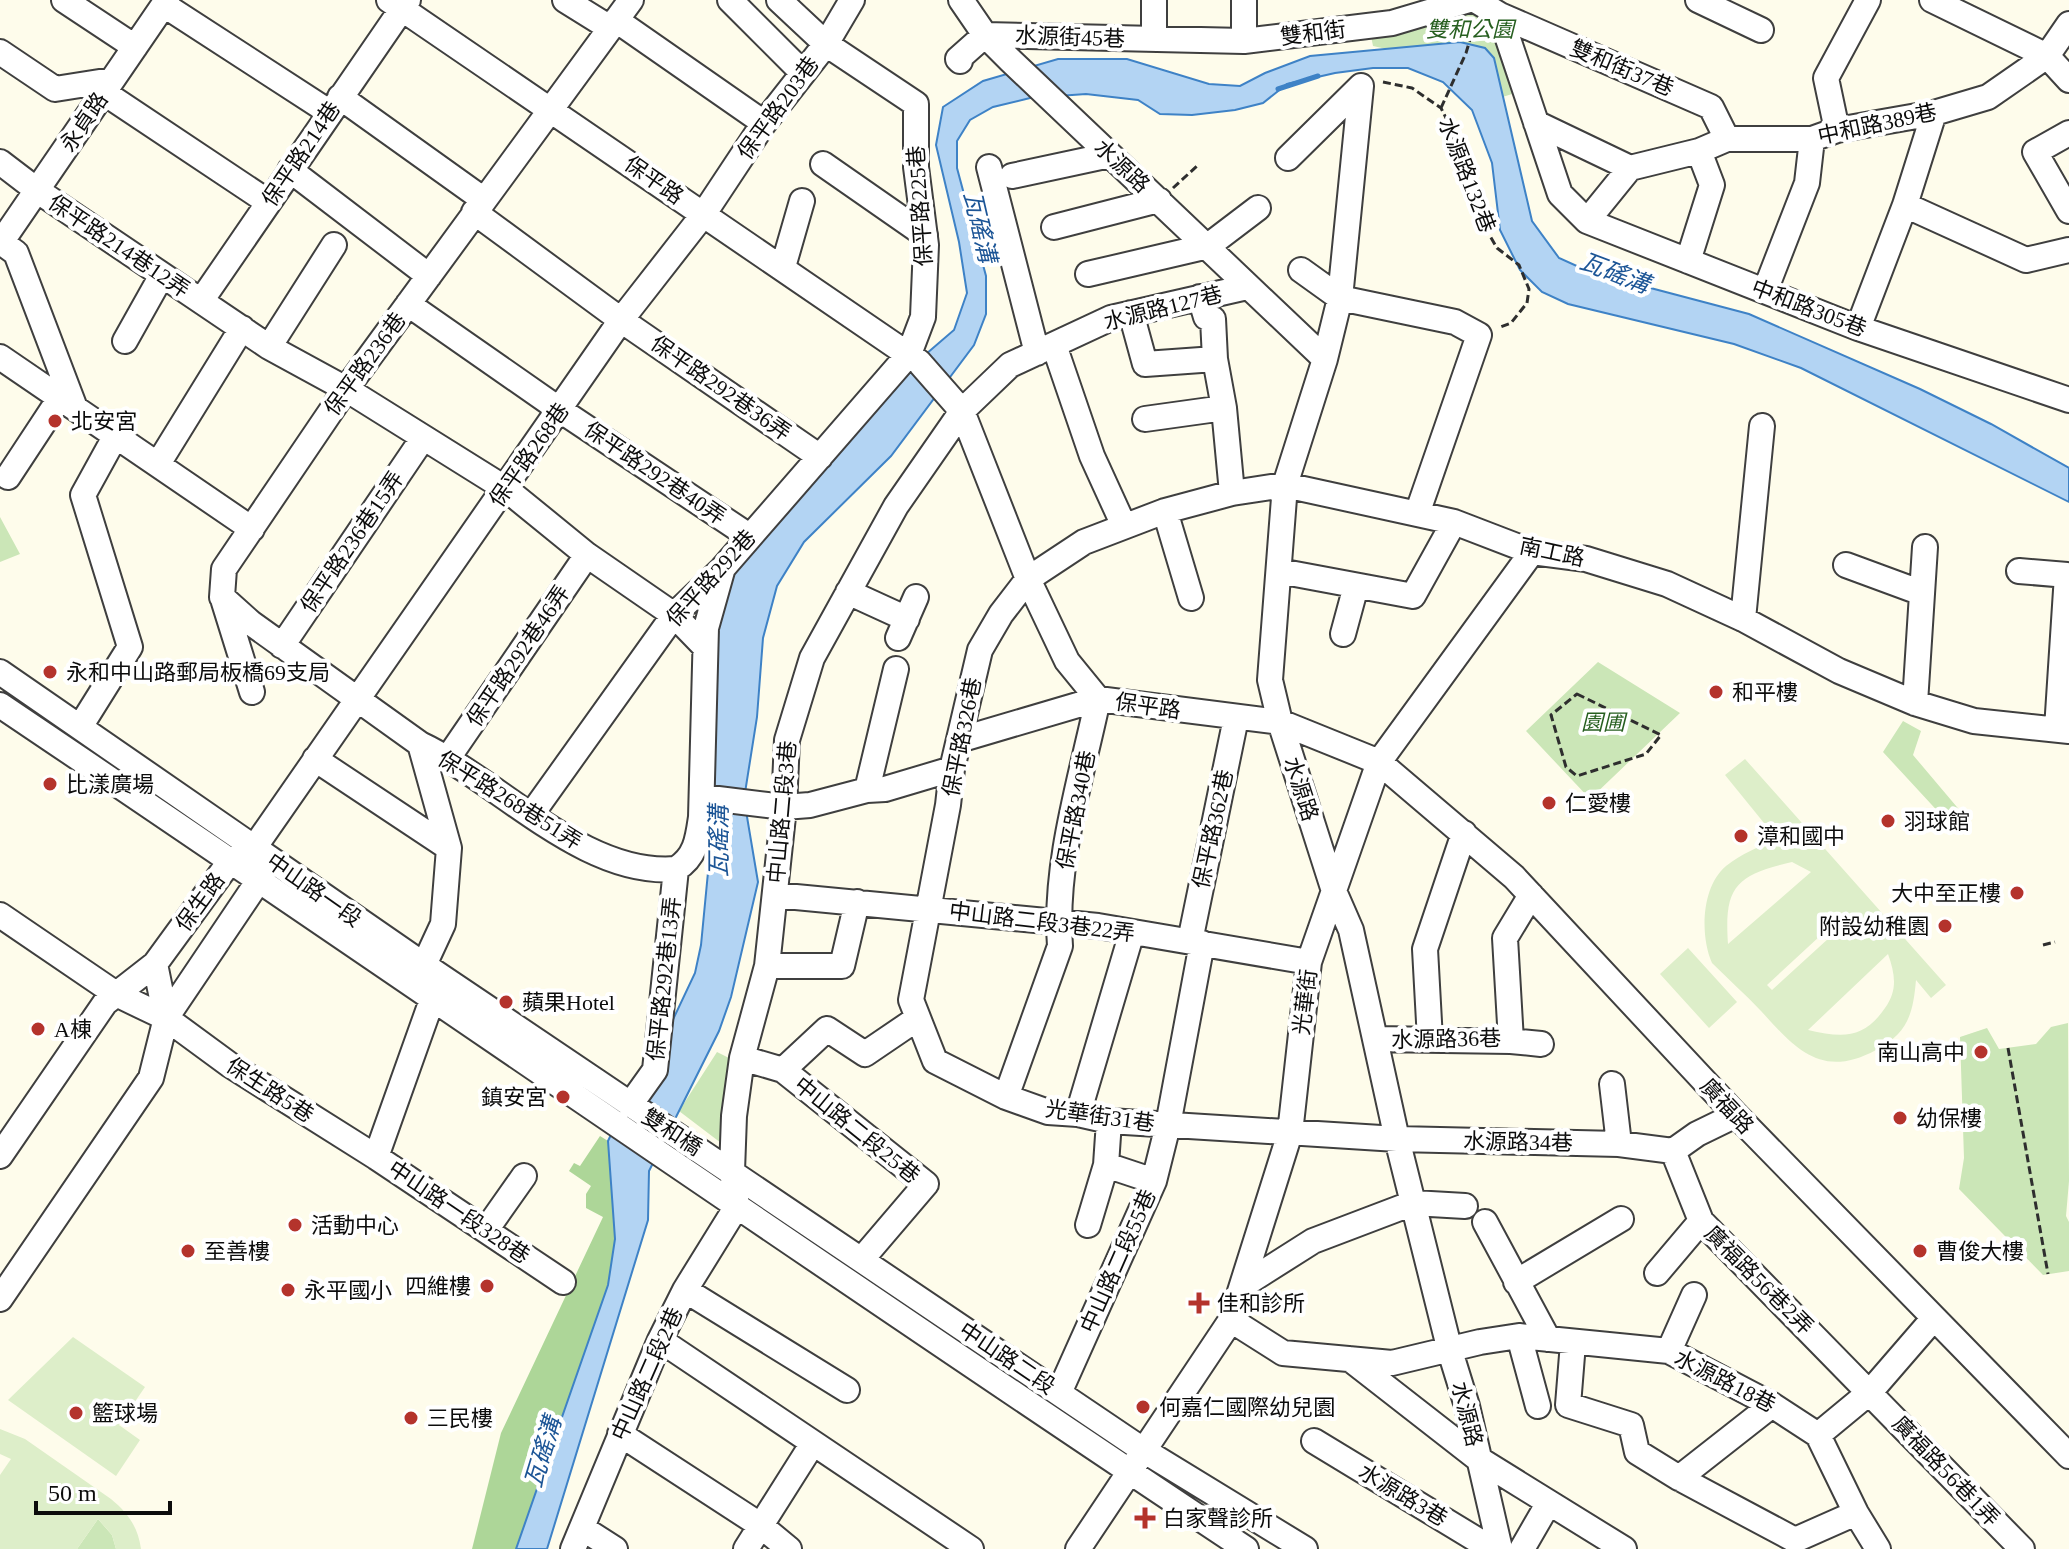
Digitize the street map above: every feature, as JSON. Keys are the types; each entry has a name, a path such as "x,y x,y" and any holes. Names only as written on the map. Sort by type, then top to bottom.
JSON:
{"street":[{"path":"64,0 135,47"},
{"path":"565,0 613,24 764,123"},
{"name":"保平路236巷","path":"222,597 224,569 346,389 631,0"},
{"path":"730,0 803,73"},
{"path":"779,0 826,44"},
{"name":"保平路203巷","path":"703,215 764,123 826,44 852,0"},
{"name":"水源路","path":"961,0 985,35 1010,60 1325,359 1285,485 1270,680 1280,722 1334,891 1351,930 1397,1139 1450,1351 1467,1406 1500,1549"},
{"path":"1154,0 1154,39"},
{"path":"1244,0 1244,41"},
{"path":"1698,0 1761,30"},
{"path":"1837,130 1826,78 1868,0"},
{"path":"1932,0 2047,56 2069,80"},
{"name":"雙和街","path":"1154,39 1244,41 1392,23 1468,1"},
{"name":"雙和街37巷","path":"1468,1 1711,107 1727,139"},
{"name":"永貞路","path":"1,243 166,2"},
{"name":"保平路292巷36弄","path":"166,2 334,105 479,206 621,320 820,457"},
{"name":"保平路214巷","path":"201,301 400,3"},
{"name":"保平路","path":"400,3 914,358 958,406 1028,579 1067,661 1098,699 1280,722 1379,762"},
{"path":"1500,15 1536,123 1630,168 1587,221"},
{"name":"中和路389巷","path":"1630,168 1699,151 1727,139 1812,139 1837,130 1934,113 1988,97 2047,56 2069,24"},
{"path":"960,61 958,59 985,35"},
{"name":"水源街45巷","path":"985,35 1154,39"},
{"name":"保平路225巷","path":"826,44 916,104 916,167 925,235 923,317 914,358"},
{"path":"0,52 55,89 108,86 268,202"},
{"path":"1288,158 1361,86"},
{"path":"1325,359 1340,298 1361,86"},
{"path":"1858,328 1905,205 1934,113"},
{"name":"中和路305巷","path":"1536,123 1560,194 1587,221 1858,328 2068,393"},
{"path":"2069,133 2035,152 2069,211"},
{"path":"1765,291 1807,183 1812,139"},
{"path":"1688,261 1712,185 1699,151"},
{"path":"1012,176 1110,155"},
{"name":"保平路214巷12弄","path":"0,162 269,347 346,389"},
{"path":"823,164 925,235"},
{"path":"989,167 1045,349 1124,526"},
{"path":"290,170 429,276"},
{"path":"1054,227 1159,200"},
{"path":"783,267 802,201"},
{"path":"1905,205 2026,260 2069,250"},
{"path":"1088,274 1208,246 1258,208"},
{"name":"保平路268巷","path":"254,848 621,320 703,215"},
{"path":"1,243 16,253 68,403"},
{"path":"269,347 334,245"},
{"path":"1301,270 1340,298 1455,322 1479,335 1417,514"},
{"path":"125,341 162,275"},
{"name":"水源路127巷","path":"958,406 1010,365 1111,318 1247,287"},
{"path":"1200,297 1206,317 1213,319 1232,493"},
{"name":"保平路292巷40弄","path":"408,304 749,536"},
{"path":"1131,313 1145,364 1215,359"},
{"path":"158,464 242,328"},
{"path":"0,357 252,529"},
{"name":"保平路292巷","path":"531,815 674,615 722,569 820,457 914,358"},
{"path":"346,389 506,489 587,555 674,615 705,647"},
{"path":"8,477 68,403"},
{"name":"中山路二段3巷","path":"737,1206 723,1165 742,1058 767,966 784,807 787,740 812,658 896,506 958,406"},
{"path":"1145,419 1224,408"},
{"path":"1743,619 1762,426"},
{"path":"80,727 130,647 83,495 116,435"},
{"name":"保平路236巷15弄","path":"282,646 423,438"},
{"name":"南工路","path":"1028,579 1084,542 1165,511 1232,493 1285,485 1454,522 1532,552 1586,559 1667,584 1743,619 1839,671 1915,703 1974,721 2063,730"},
{"path":"1165,511 1191,598"},
{"path":"1279,571 1413,596 1454,522"},
{"path":"1915,703 1925,547"},
{"name":"光華街","path":"1078,1549 1231,1320 1290,1133 1309,962 1379,762 1532,552"},
{"name":"保平路292巷46弄","path":"448,758 587,555"},
{"path":"1846,565 1922,593"},
{"name":"保平路292巷13弄","path":"624,1115 655,1070 676,869 692,854 699,828 706,628 722,569"},
{"path":"2019,571 2067,575 2063,730"},
{"name":"保平路326巷","path":"928,909 952,769 980,650 1001,614 1028,579"},
{"path":"1343,634 1356,586"},
{"path":"848,592 907,618"},
{"path":"222,597 252,692"},
{"name":"保平路268巷51弄","path":"222,597 251,623 420,744 448,758 531,815 590,850 626,863 662,870 676,869"},
{"path":"867,790 896,669"},
{"name":"中山路一段","path":"0,672 424,965 624,1115"},
{"path":"959,740 1098,699"},
{"name":"保平路340巷","path":"1006,1097 1060,946 1058,922 1064,854 1098,699"},
{"name":"中山路一段","path":"0,705 433,997 624,1115"},
{"name":"保平路362巷","path":"1168,1125 1196,942 1236,718"},
{"path":"420,744 449,848 443,924 424,965"},
{"path":"315,759 449,848"},
{"name":"廣福路","path":"1379,762 1464,833 1531,895 1736,1115 2069,1456"},
{"path":"702,797 784,807 810,805 867,790 885,789 952,769"},
{"path":"1430,1040 1425,949 1464,833"},
{"name":"保生路","path":"0,1299 151,1078 166,1018 259,880 254,848 231,860 155,964 166,1018"},
{"name":"中山路二段3巷22弄","path":"775,895 1058,922 1309,962"},
{"name":"水源路36巷","path":"1375,1039 1511,1041 1505,938 1531,895"},
{"path":"767,966 842,966 857,902"},
{"name":"光華街31巷","path":"928,909 911,1000 935,1061 1006,1097 1048,1112 1078,1114 1109,1121 1290,1133"},
{"name":"保生路5巷","path":"0,915 116,994 166,1018 230,1065 376,1157"},
{"path":"1078,1114 1132,932"},
{"path":"0,1156 105,1003 155,964"},
{"name":"中山路一段328巷","path":"433,997 376,1157 563,1282"},
{"path":"783,1070 827,1029 865,1054 918,1018"},
{"path":"1511,1041 1541,1044"},
{"name":"中山路二段25巷","path":"742,1058 783,1070 926,1184 862,1259"},
{"path":"1612,1084 1619,1144"},
{"name":"雙和橋","path":"624,1115 723,1165"},
{"name":"雙和橋","path":"624,1115 695,1177"},
{"path":"1673,1151 1697,1134 1736,1115"},
{"path":"1088,1225 1106,1165 1109,1121"},
{"name":"中山路二段55巷","path":"1059,1393 1154,1181 1168,1125"},
{"name":"水源路34巷","path":"1290,1133 1397,1139 1619,1144 1673,1151"},
{"name":"廣福路56巷2弄","path":"1673,1151 1701,1221 1870,1392"},
{"name":"中山路二段","path":"723,1165 1143,1450 1305,1549"},
{"path":"1106,1165 1154,1181"},
{"path":"486,1230 524,1176"},
{"name":"中山路二段","path":"695,1177 1246,1549"},
{"path":"1242,1286 1313,1241 1413,1203 1465,1206"},
{"name":"中山路二段2巷","path":"578,1538 660,1340 685,1290 737,1206"},
{"path":"1517,1282 1621,1219"},
{"path":"1657,1273 1701,1221"},
{"path":"1485,1222 1548,1339"},
{"path":"685,1290 847,1390"},
{"path":"1669,1351 1694,1295"},
{"path":"1878,1549 1856,1513 1818,1435 1870,1392 1934,1318"},
{"name":"水源路18巷","path":"1231,1320 1283,1353 1392,1363 1519,1336 1669,1351 1772,1405 1818,1435"},
{"path":"1519,1336 1538,1406"},
{"path":"660,1340 971,1549"},
{"path":"1573,1343 1568,1405 1631,1425 1637,1452 1679,1478 1795,1540 1856,1513"},
{"path":"1350,1359 1477,1458 1624,1549"},
{"name":"廣福路56巷1弄","path":"1870,1392 2022,1549"},
{"path":"1679,1478 1772,1405"},
{"path":"620,1434 760,1525 789,1549"},
{"name":"水源路3巷","path":"1314,1441 1492,1549"},
{"path":"746,1549 813,1443"},
{"path":"1522,1549 1548,1504"},
{"path":"578,1538 615,1549"}],"path":[{"path":"1441,108 1466,53 1475,21 1468,1"},
{"name":"水源路132巷","path":"1361,86 1387,81 1412,88 1441,108 1483,224 1497,248 1519,265 1529,289 1527,303 1511,323 1479,335"},
{"path":"1159,200 1197,166"},
{"path":"1577,694 1661,735 1646,754 1577,776 1566,767 1551,715 1577,694"},
{"path":"2043,945 2055,942"},
{"path":"2008,1048 2048,1274"}],"green space":[{"name":"雙和公園","path":"1480,0 1525,90 1496,99 1391,50 1373,46 1369,26"},
{"path":"0,517 20,554 0,562"},
{"name":"園圃","path":"1598,662 1680,713 1590,799 1526,731"},
{"path":"1903,721 1921,731 1913,755 1962,813 1955,830 1883,752"},
{"path":"1745,759 1946,985 1931,998 1916,980 1907,1021 1887,1044 1840,1062 1811,1056 1786,1037 1712,963 1706,939 1705,912 1712,886 1726,866 1777,839 1725,775","holes":["1792,862 1811,872 1728,944 1728,909 1738,886 1758,872","1846,912 1852,917 1772,990 1767,985","1888,954 1894,988 1889,1001 1869,1026 1842,1035 1808,1030"]},
{"path":"1688,948 1737,1002 1709,1028 1660,974"},
{"path":"2068,1023 2069,1181 2066,1216 2069,1222 2069,1271 2043,1275 1959,1189 1964,1158 1960,1037 1987,1028 1999,1049 2036,1044 2051,1027"},
{"path":"717,1052 735,1061 725,1146 679,1111"},
{"path":"600,1136 608,1141 615,1239 608,1285 516,1549 472,1549 501,1433 603,1217 586,1208 586,1194 591,1186 569,1171 574,1163 580,1166"},
{"name":"籃球場","path":"73,1337 145,1387 119,1425 140,1440 116,1476 8,1400"},
{"path":"0,1429 25,1439 111,1499 131,1521 141,1549 116,1549 112,1535 98,1519 77,1549 0,1549 0,1475 11,1459 0,1454"},
{"path":"98,1519 112,1535 116,1549 77,1549"}],"water":[{"path":"1460,42 1485,48 1494,58 1532,221 1559,258 1590,272 1749,314 1920,389 2069,468 2069,502 1801,368 1734,344 1568,304 1542,292 1520,270 1500,230 1492,163 1472,110 1443,82 1408,68 1335,73 1287,84 1263,103 1235,110 1192,115 1160,114 1138,100 1086,94 1030,98 993,107 970,120 957,141 957,168 986,276 986,314 974,345 891,456 804,542 777,586 763,638 757,717 744,799 758,882 731,997 719,1031 649,1171 648,1220 547,1549 516,1549 608,1285 615,1239 608,1141 633,1089 660,1047 695,973 701,945 711,841 704,805 720,590 740,554 897,379 954,330 967,293 959,242 936,145 943,107 983,81 1058,59 1127,59 1209,84 1240,86 1310,56"}],"waterway":[{"name":"瓦磘溝","path":"1278,89 1318,76"}],"place":[{"name":"北安宮","path":"55,421"},
{"name":"永和中山路郵局板橋69支局","path":"50,672"},
{"name":"和平樓","path":"1716,692"},
{"name":"比漾廣場","path":"50,784"},
{"name":"仁愛樓","path":"1549,803"},
{"name":"羽球館","path":"1888,821"},
{"name":"漳和國中","path":"1741,836"},
{"name":"大中至正樓","path":"2017,893"},
{"name":"附設幼稚園","path":"1945,926"},
{"name":"蘋果Hotel","path":"506,1002"},
{"name":"A棟","path":"38,1029"},
{"name":"南山高中","path":"1981,1052"},
{"name":"鎮安宮","path":"563,1097"},
{"name":"幼保樓","path":"1900,1118"},
{"name":"活動中心","path":"295,1225"},
{"name":"至善樓","path":"188,1251"},
{"name":"曹俊大樓","path":"1920,1251"},
{"name":"四維樓","path":"487,1286"},
{"name":"永平國小","path":"288,1290"},
{"name":"佳和診所","path":"1199,1303"},
{"name":"何嘉仁國際幼兒園","path":"1143,1407"},
{"name":"籃球場","path":"76,1413"},
{"name":"三民樓","path":"411,1418"},
{"name":"白家聲診所","path":"1145,1518"}]}
